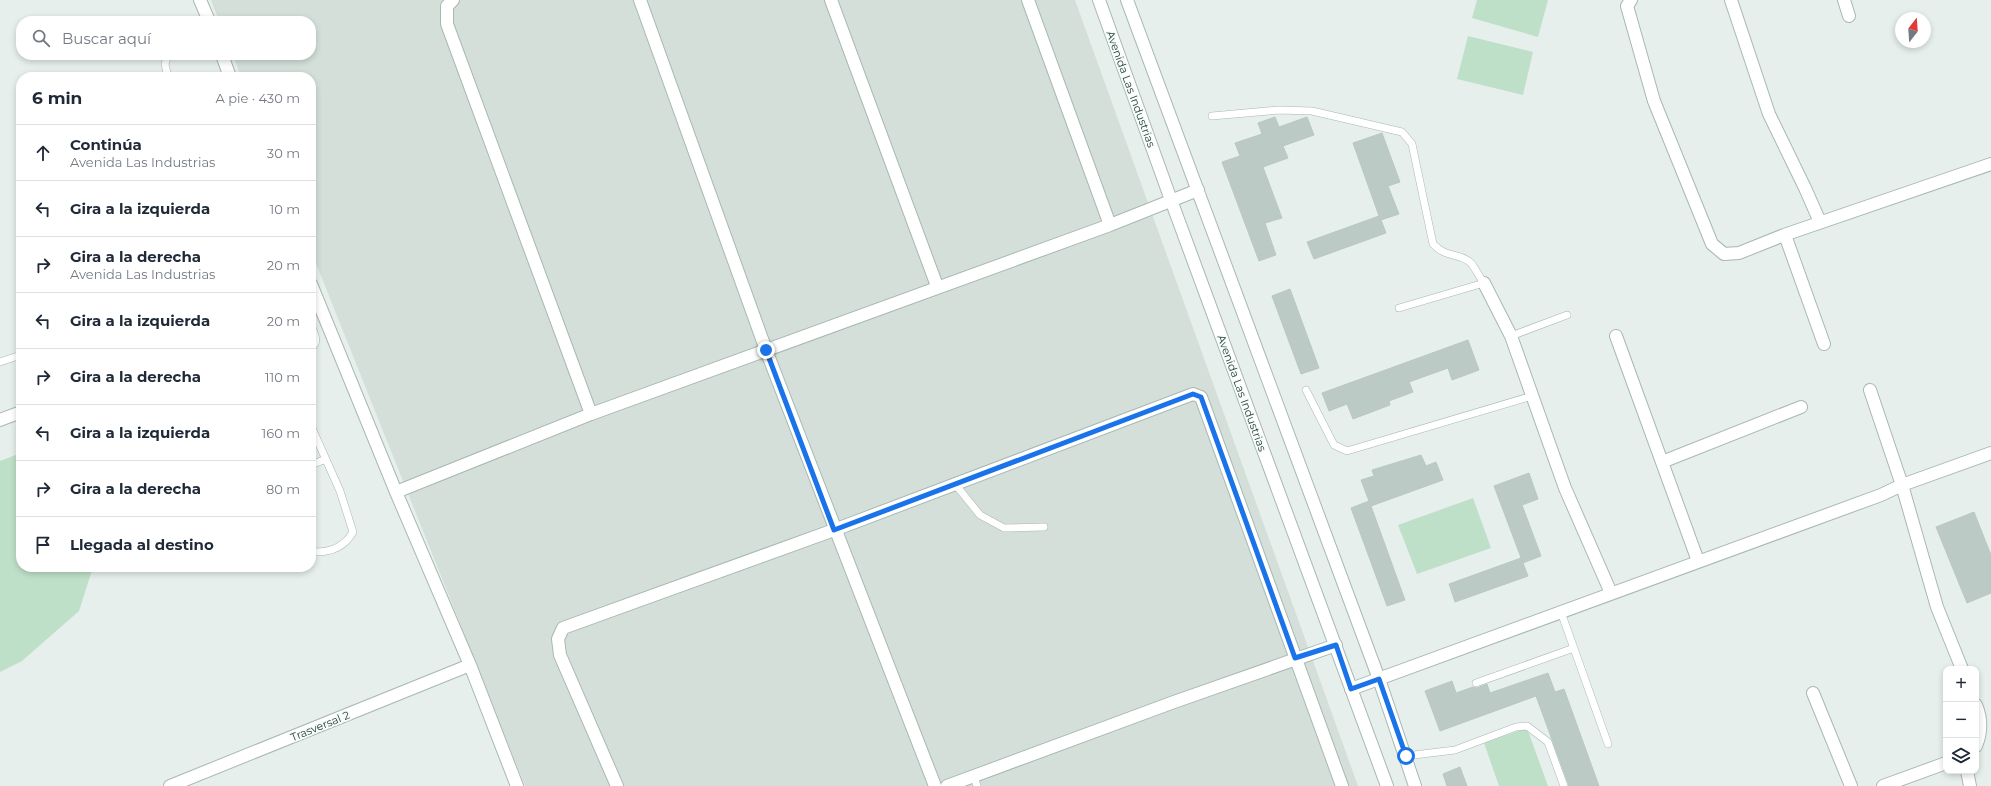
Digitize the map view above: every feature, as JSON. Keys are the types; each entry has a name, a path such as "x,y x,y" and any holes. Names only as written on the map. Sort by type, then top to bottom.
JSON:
{"street":[{"path":"200,0 206,16"},
{"path":"453,0 447,6 447,24 591,414"},
{"path":"640,0 766,350 834,530 935,786"},
{"path":"831,0 937,286"},
{"path":"1028,0 1110,225"},
{"name":"Avenida Las Industrias","path":"1099,0 1171,200 1387,786"},
{"path":"1127,0 1379,679 1415,786"},
{"path":"1631,0 1627,6 1654,101 1712,244 1724,254 1739,253 1820,222 1991,164"},
{"path":"1731,0 1769,114 1820,222"},
{"path":"1844,0 1849,16"},
{"path":"224,60 228,72"},
{"path":"396,492 591,414 937,286 1110,225 1198,190"},
{"path":"1784,235 1824,344"},
{"path":"1484,283 1511,336 1565,488 1611,593"},
{"path":"316,302 470,665 517,786"},
{"path":"1616,336 1698,561"},
{"path":"1870,390 1902,485 1937,606 1961,666"},
{"path":"617,786 560,655 558,639 563,628 834,530 1193,394 1201,397 1342,786"},
{"path":"1662,462 1801,407"},
{"path":"0,420 16,414"},
{"path":"1351,689 1881,495 1902,485 1991,453"},
{"path":"947,786 976,781 1295,658 1336,645"},
{"name":"Trasversal 2","path":"170,786 470,665"},
{"path":"1813,693 1851,786"},
{"path":"1979,713 1986,736"},
{"path":"1883,786 1943,764"},
{"path":"1968,774 1970,786"}],"lane":[{"path":"166,60 165,64 167,72"},
{"path":"1212,116 1279,110 1312,111 1402,132 1412,144 1433,244 1440,252 1470,262 1484,283 1400,308"},
{"path":"1511,336 1567,315"},
{"path":"0,362 16,357"},
{"path":"1306,390 1334,445 1347,451 1532,396"},
{"path":"316,437 340,491 353,532 347,542 338,548 316,551"},
{"path":"316,463 326,459"},
{"path":"955,484 980,515 1004,528 1044,527"},
{"path":"1561,612 1608,744"},
{"path":"1476,682 1574,648"},
{"path":"1406,756 1455,750 1516,727 1527,726 1548,742 1564,786"}],"shaded area":[{"path":"211,0 1075,0 1358,786 525,786 316,264 316,72 239,72 235,60 316,60 316,16 217,16"}],"green space":[{"path":"1477,0 1548,0 1538,37 1472,18"},
{"path":"1468,36 1533,52 1523,95 1457,79"},
{"path":"16,455 16,572 91,572 79,611 22,661 0,672 0,461"},
{"path":"1473,498 1491,548 1417,574 1398,525"},
{"path":"1527,728 1548,786 1499,786 1484,743"}],"building":[{"path":"1275,117 1279,127 1307,117 1314,135 1283,146 1288,158 1263,167 1282,218 1265,223 1276,255 1259,261 1222,162 1240,156 1235,143 1262,134 1258,123"},
{"path":"1382,133 1400,182 1388,186 1399,214 1381,220 1386,233 1314,259 1307,242 1379,216 1353,143"},
{"path":"1290,289 1319,368 1301,374 1272,296"},
{"path":"1468,340 1479,370 1452,380 1448,368 1409,382 1413,392 1389,401 1390,405 1353,419 1347,404 1329,411 1322,393"},
{"path":"1421,455 1426,466 1436,462 1443,480 1371,506 1405,600 1387,606 1351,508 1369,501 1361,480 1374,476 1372,470"},
{"path":"1529,473 1538,499 1522,505 1541,556 1523,563 1494,486"},
{"path":"1974,512 1991,555 1991,593 1967,603 1936,527"},
{"path":"1521,558 1528,576 1455,602 1449,584"},
{"path":"1548,673 1555,692 1564,689 1599,786 1569,786 1536,696 1440,731 1425,691 1452,681 1456,693 1487,684 1490,693"},
{"path":"1460,767 1467,786 1447,786 1443,774"}],"route":[{"path":"766,350 834,530 1193,394 1201,397 1295,658 1336,645 1351,689 1379,679 1406,756"}]}
